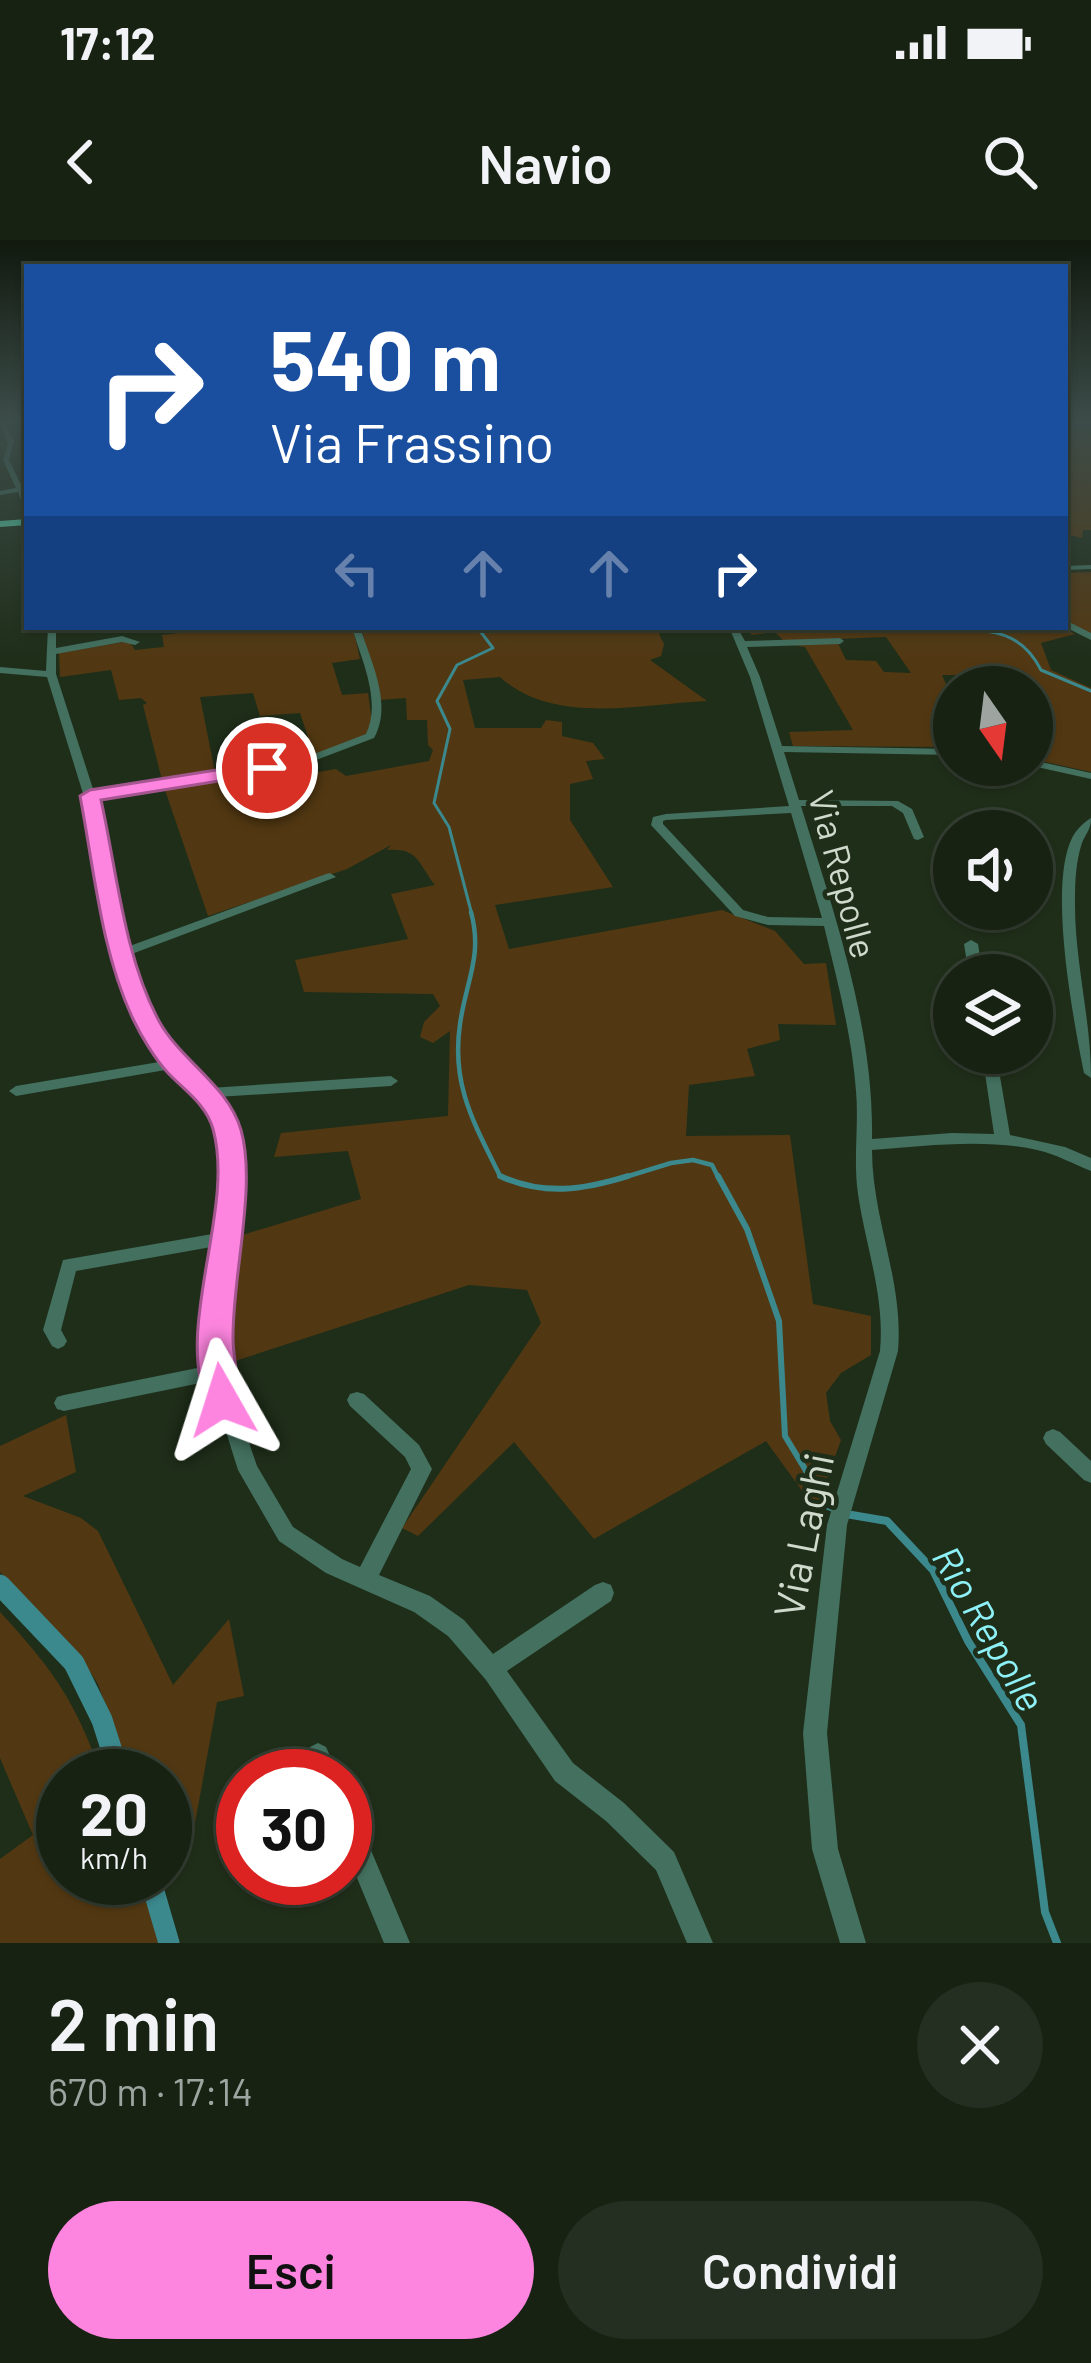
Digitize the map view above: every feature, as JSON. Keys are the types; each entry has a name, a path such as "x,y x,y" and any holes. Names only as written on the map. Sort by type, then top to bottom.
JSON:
{"street":[{"path":"52,630 51,674 90,796 122,952 146,1019 174,1064 207,1094 226,1127 231,1163 216,1372 248,1470 286,1534 334,1566 422,1604 456,1628 564,1772 615,1812 665,1861 700,1943"},
{"path":"90,796 303,762 370,736 377,728 377,711 357,630"},
{"name":"Via Repolle","path":"735,630 777,749 828,922 863,1081 866,1145"},
{"path":"50,652 122,639 135,642"},
{"path":"743,644 840,641"},
{"path":"0,670 51,674"},
{"path":"777,749 933,752"},
{"path":"1053,768 1091,776"},
{"path":"828,922 768,921 739,914 657,825 657,819 795,806 903,805 918,837"},
{"path":"1091,821 1073,843 1070,946 1091,1073"},
{"path":"122,952 330,878"},
{"path":"971,944 973,954"},
{"path":"16,1091 174,1064"},
{"path":"992,1074 1003,1138"},
{"path":"207,1094 391,1081"},
{"path":"866,1145 1003,1138 1052,1149 1091,1165"},
{"name":"Via Laghi","path":"854,1943 825,1850 814,1733 837,1525 889,1351 893,1322 890,1288 865,1187 866,1145"},
{"path":"58,1341 52,1330 69,1265 225,1238"},
{"path":"64,1402 216,1372"},
{"path":"357,1400 412,1451 422,1469 366,1577"},
{"path":"1053,1438 1091,1474"},
{"path":"491,1669 603,1593"},
{"path":"372,1884 397,1943"}],"shaded area":[{"path":"1068,500 1091,500 1091,530 1083,530 1082,538 1069,535"},
{"path":"1091,572 1091,635 1068,623 1068,573"},
{"path":"354,630 360,659 332,663 342,695 368,693 372,722 367,734 314,755 300,713 260,716 253,693 200,697 215,772 162,780 143,705 147,703 141,698 119,700 111,670 60,677 59,653 129,641 135,650 164,647 162,635"},
{"path":"362,630 664,630 659,634 664,644 661,656 650,660 707,701 572,707 522,692 500,677 463,680 475,728 541,728 546,720 562,722 562,736 593,743 605,759 586,761 593,779 570,784 570,820 613,887 495,905 509,949 722,910 775,931 804,964 826,963 836,1025 778,1024 780,1040 747,1049 755,1076 689,1085 686,1136 790,1135 813,1304 871,1316 871,1355 841,1373 826,1393 830,1421 841,1440 816,1510 766,1441 594,1539 514,1442 418,1536 402,1528 541,1323 527,1290 469,1285 232,1362 239,1236 361,1199 348,1151 274,1157 281,1133 448,1116 450,1031 433,1043 420,1037 424,1022 440,1006 433,994 304,992 295,960 408,939 391,894 435,885 416,858 405,851 387,850 391,845 347,869 208,916 164,787 308,763 312,773 336,769 346,776 429,761 433,750 428,745 427,720 407,720 406,698 379,700"},
{"path":"748,630 1068,630 1075,634 1041,643 1050,666 933,666 933,747 793,746 789,732 853,730 805,647 787,644 775,632 752,635","holes":["886,637 911,673 884,672 876,661 846,660 836,639"]},
{"path":"1053,671 1091,688 1091,772 1053,764"},
{"path":"66,1415 76,1472 23,1496 81,1518 98,1531 173,1685 229,1619 244,1696 217,1702 193,1834 192,1749 121,1749 98,1684 75,1649 0,1572 0,1446"},
{"path":"0,1612 61,1688 91,1749 36,1749 36,1905 147,1905 160,1943 0,1943 0,1859 33,1835 0,1758"}],"waterway":[{"name":"Rio Repolle","path":"472,915 449,827 434,803 450,729 437,701 457,665 493,648 479,630"},
{"path":"981,630 1009,637 1021,644 1041,670 1091,691"},
{"name":"Rio Repolle","path":"471,912 474,955 460,1024 459,1066 474,1121 500,1176"},
{"name":"Rio Repolle","path":"619,1179 693,1160 712,1165 719,1179"},
{"name":"Rio Repolle","path":"500,1176 564,1189 628,1176"},
{"name":"Rio Repolle","path":"500,1176 506,1179"},
{"name":"Rio Repolle","path":"718,1176 747,1229 779,1321 785,1436 828,1507 836,1510"},
{"name":"Rio Repolle","path":"851,1515 846,1514 887,1521 933,1570 968,1641 1021,1725 1045,1912 1057,1943"},
{"path":"0,1585 74,1663 111,1749"},
{"path":"158,1905 169,1943"}],"route":[{"path":"222,1400 216,1332 231,1163 226,1127 207,1094 174,1064 146,1019 122,952 90,796 267,768"}]}
